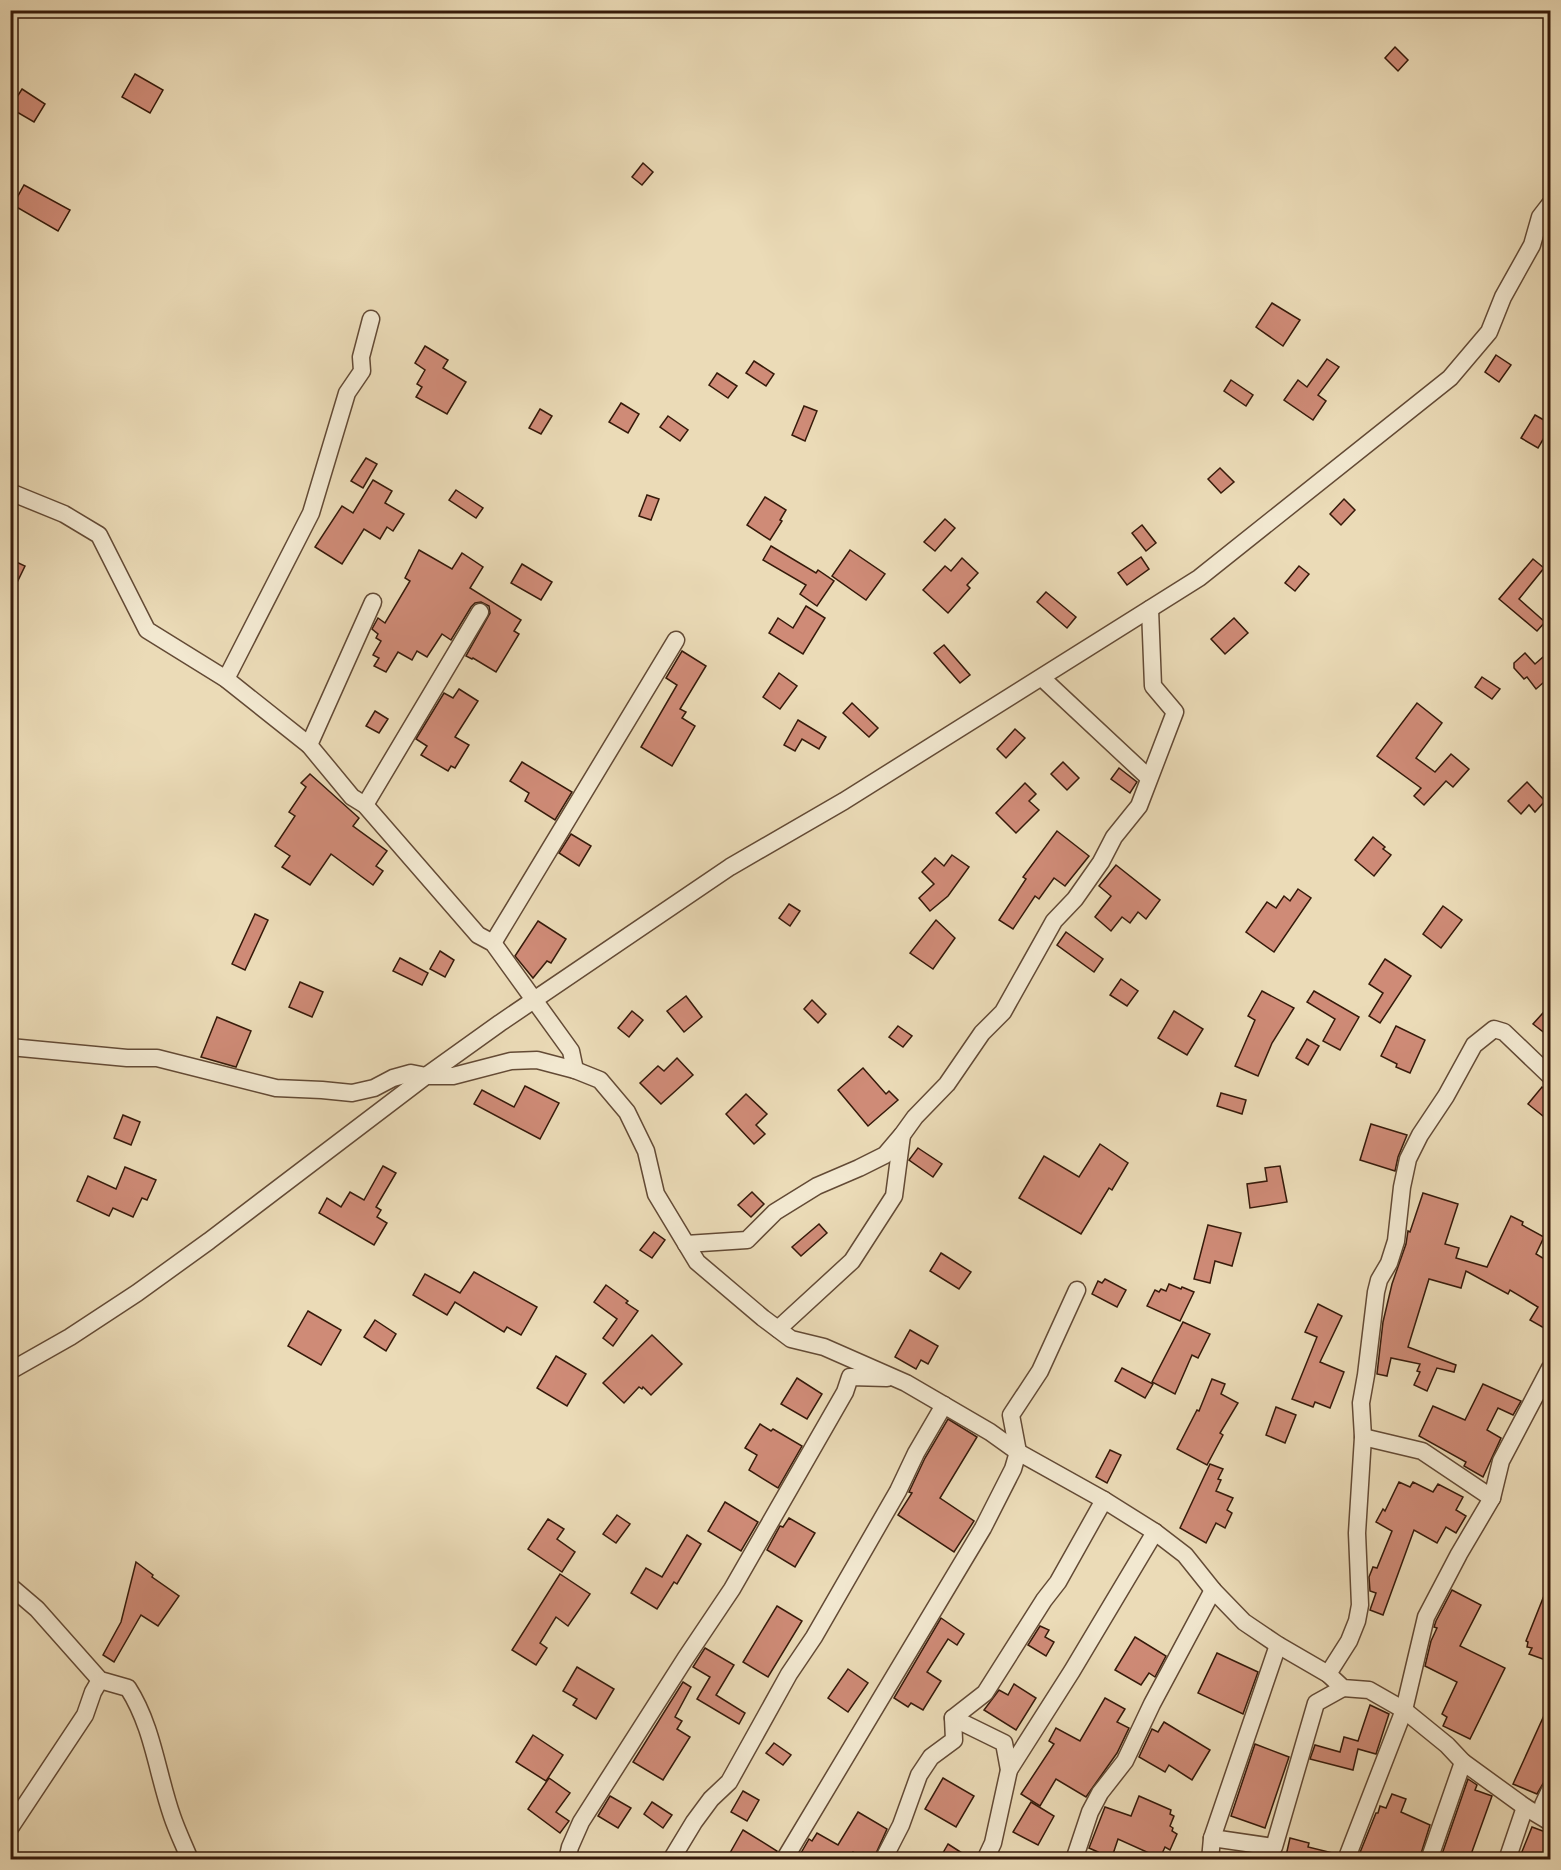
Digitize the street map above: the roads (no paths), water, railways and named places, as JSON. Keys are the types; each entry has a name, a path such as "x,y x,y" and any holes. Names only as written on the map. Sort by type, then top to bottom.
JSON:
{"street":[{"path":"10,1371 70,1337 137,1293 426,1076 533,1000 730,867 844,801 1198,578 1450,378 1489,332 1503,297 1532,245 1540,217 1551,204"},
{"path":"226,679 311,513 347,393 362,371 361,357 371,320"},
{"path":"10,492 64,514 99,535 147,630 226,679 309,745 352,797 365,805 478,935 493,943 571,1051 575,1070"},
{"path":"309,745 373,602"},
{"path":"686,1244 747,1240 775,1212 817,1186 885,1155 915,1117 947,1084 982,1033 1003,1012 1054,921 1075,898 1101,862 1114,837 1139,806 1175,712 1154,686 1150,609"},
{"path":"365,805 480,612"},
{"path":"493,943 676,640"},
{"path":"1042,678 1149,778"},
{"path":"1328,1674 1349,1641 1357,1621 1360,1605 1357,1533 1364,1437 1360,1403 1366,1375 1376,1292 1396,1241 1402,1187 1408,1160 1420,1135 1446,1096 1474,1046 1494,1029 1508,1036 1551,1076"},
{"path":"10,1047 127,1058 157,1058 276,1088 352,1093 374,1088 393,1078 411,1073 426,1076 453,1076 511,1061 537,1060 575,1070 600,1080 627,1112 646,1151 656,1194 697,1262 763,1318 791,1339 824,1347 894,1378 944,1405 1018,1452 1104,1500 1155,1532 1185,1555 1213,1590 1244,1622 1328,1674 1343,1688"},
{"path":"778,1329 852,1261 894,1196 902,1135"},
{"path":"784,1860 983,1528 1018,1452 1011,1416 1040,1371 1077,1290"},
{"path":"1346,1860 1404,1710 1426,1617 1492,1498 1501,1461 1551,1368"},
{"path":"567,1860 581,1822 732,1589 845,1392 850,1377 894,1378"},
{"path":"671,1860 711,1799 729,1782 789,1674 814,1637 898,1491 916,1453 944,1405"},
{"path":"1364,1437 1422,1451 1492,1498"},
{"path":"953,1718 985,1693 1044,1600 1058,1582 1104,1500"},
{"path":"985,1860 993,1843 1010,1770 1155,1532"},
{"path":"10,1586 38,1609 100,1680 128,1688 137,1702 149,1735 171,1815 190,1860"},
{"path":"1074,1860 1090,1812 1100,1793 1125,1761 1152,1704 1213,1590"},
{"path":"1210,1860 1212,1838 1278,1645"},
{"path":"10,1828 85,1715 100,1680"},
{"path":"1212,1838 1274,1847 1316,1703 1343,1688 1369,1690 1404,1710 1447,1745 1463,1762 1550,1822"},
{"path":"953,1718 1004,1743 1010,1770"},
{"path":"883,1860 901,1825 919,1774 931,1757 954,1740 953,1718"},
{"path":"1429,1860 1463,1762"},
{"path":"1550,1822 1543,1805 1551,1790"},
{"path":"1507,1860 1526,1807"}]}
